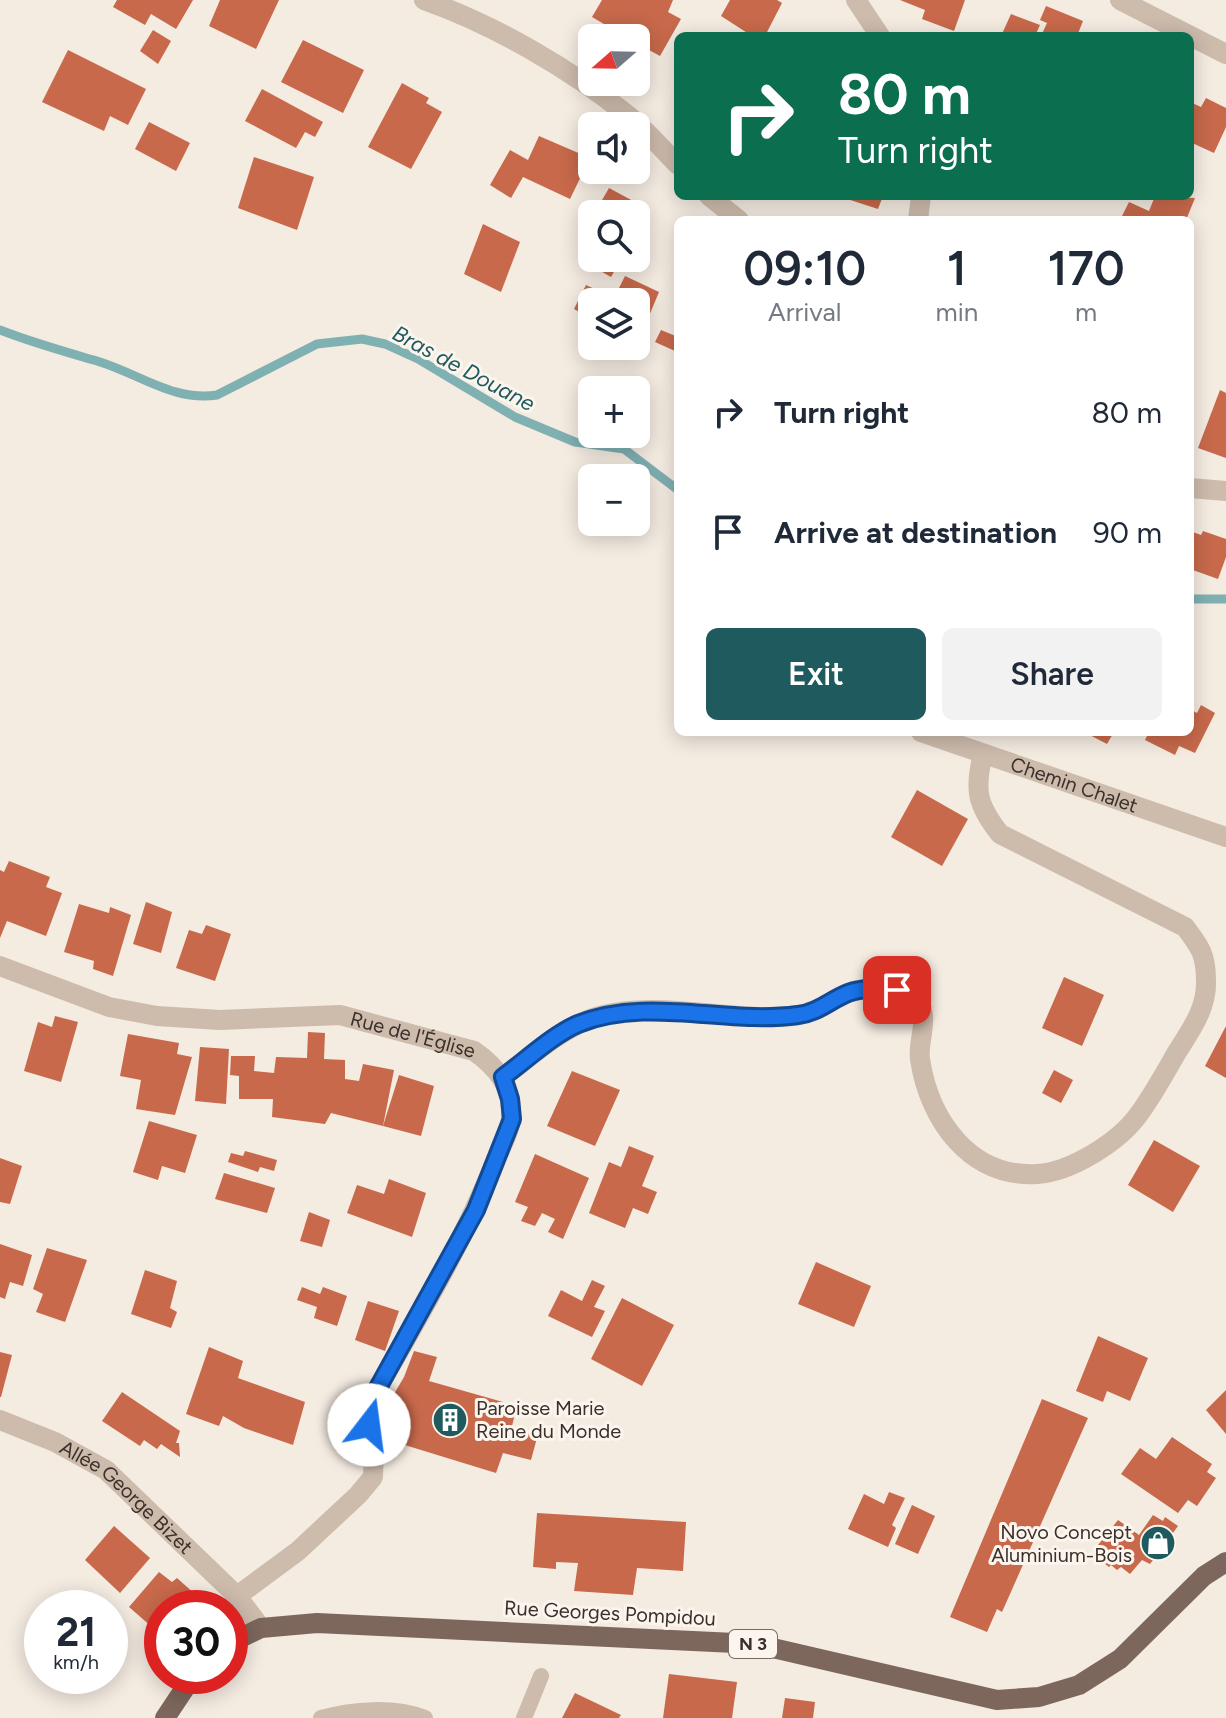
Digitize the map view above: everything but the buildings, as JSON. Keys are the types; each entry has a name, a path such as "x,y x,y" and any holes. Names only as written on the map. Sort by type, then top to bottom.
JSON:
{"main road":[{"name":"Rue Georges Pompidou","path":"248,1634 261,1628 317,1623 756,1644 997,1700 1039,1697 1079,1685 1120,1659 1204,1576 1226,1562"},
{"path":"165,1718 181,1694"}],"street":[{"path":"424,0 462,14 548,60 630,117 674,161"},
{"path":"856,0 877,32"},
{"path":"1120,0 1183,32"},
{"path":"1194,38 1226,54"},
{"path":"714,200 734,216"},
{"path":"1194,488 1226,491"},
{"name":"Chemin Chalet","path":"932,736 1226,837"},
{"path":"245,1590 298,1551 373,1477 374,1450 369,1425 374,1395 476,1210 512,1119 503,1077 574,1026 602,1016 643,1011 785,1017 819,1010 848,993 874,988 897,990 915,998 922,1009 924,1025 920,1056 927,1088 940,1122 965,1151 996,1169 1038,1174 1076,1163 1110,1143 1138,1116 1201,1013 1207,983 1203,951 1185,927 1000,834 984,815 979,797 976,779 983,754"},
{"name":"Rue de l'Église","path":"0,966 109,1007 157,1016 220,1020 340,1015 474,1051 491,1063 503,1077"},
{"name":"Allée George Bizet","path":"0,1420 55,1442 106,1470 231,1590"},
{"path":"248,1611 261,1628"}],"lane":[{"path":"524,1718 541,1676"},
{"path":"321,1718 340,1713 404,1711 425,1718"}],"waterway":[{"name":"Bras de Douane","path":"0,330 115,367 172,391 202,396 217,395 317,344 362,339 385,344 418,359 515,417 575,442 624,449 674,487"},
{"name":"Bras de Douane","path":"1194,599 1226,599"}],"place":[{"name":"Paroisse Marie Reine du Monde","path":"450,1420"},
{"name":"Novo Concept Aluminium-Bois","path":"1158,1543"}],"route":[{"path":"369,1425 374,1395 476,1210 512,1119 503,1077 574,1026 602,1016 643,1011 785,1017 819,1010 848,993 874,988 897,990"}]}
